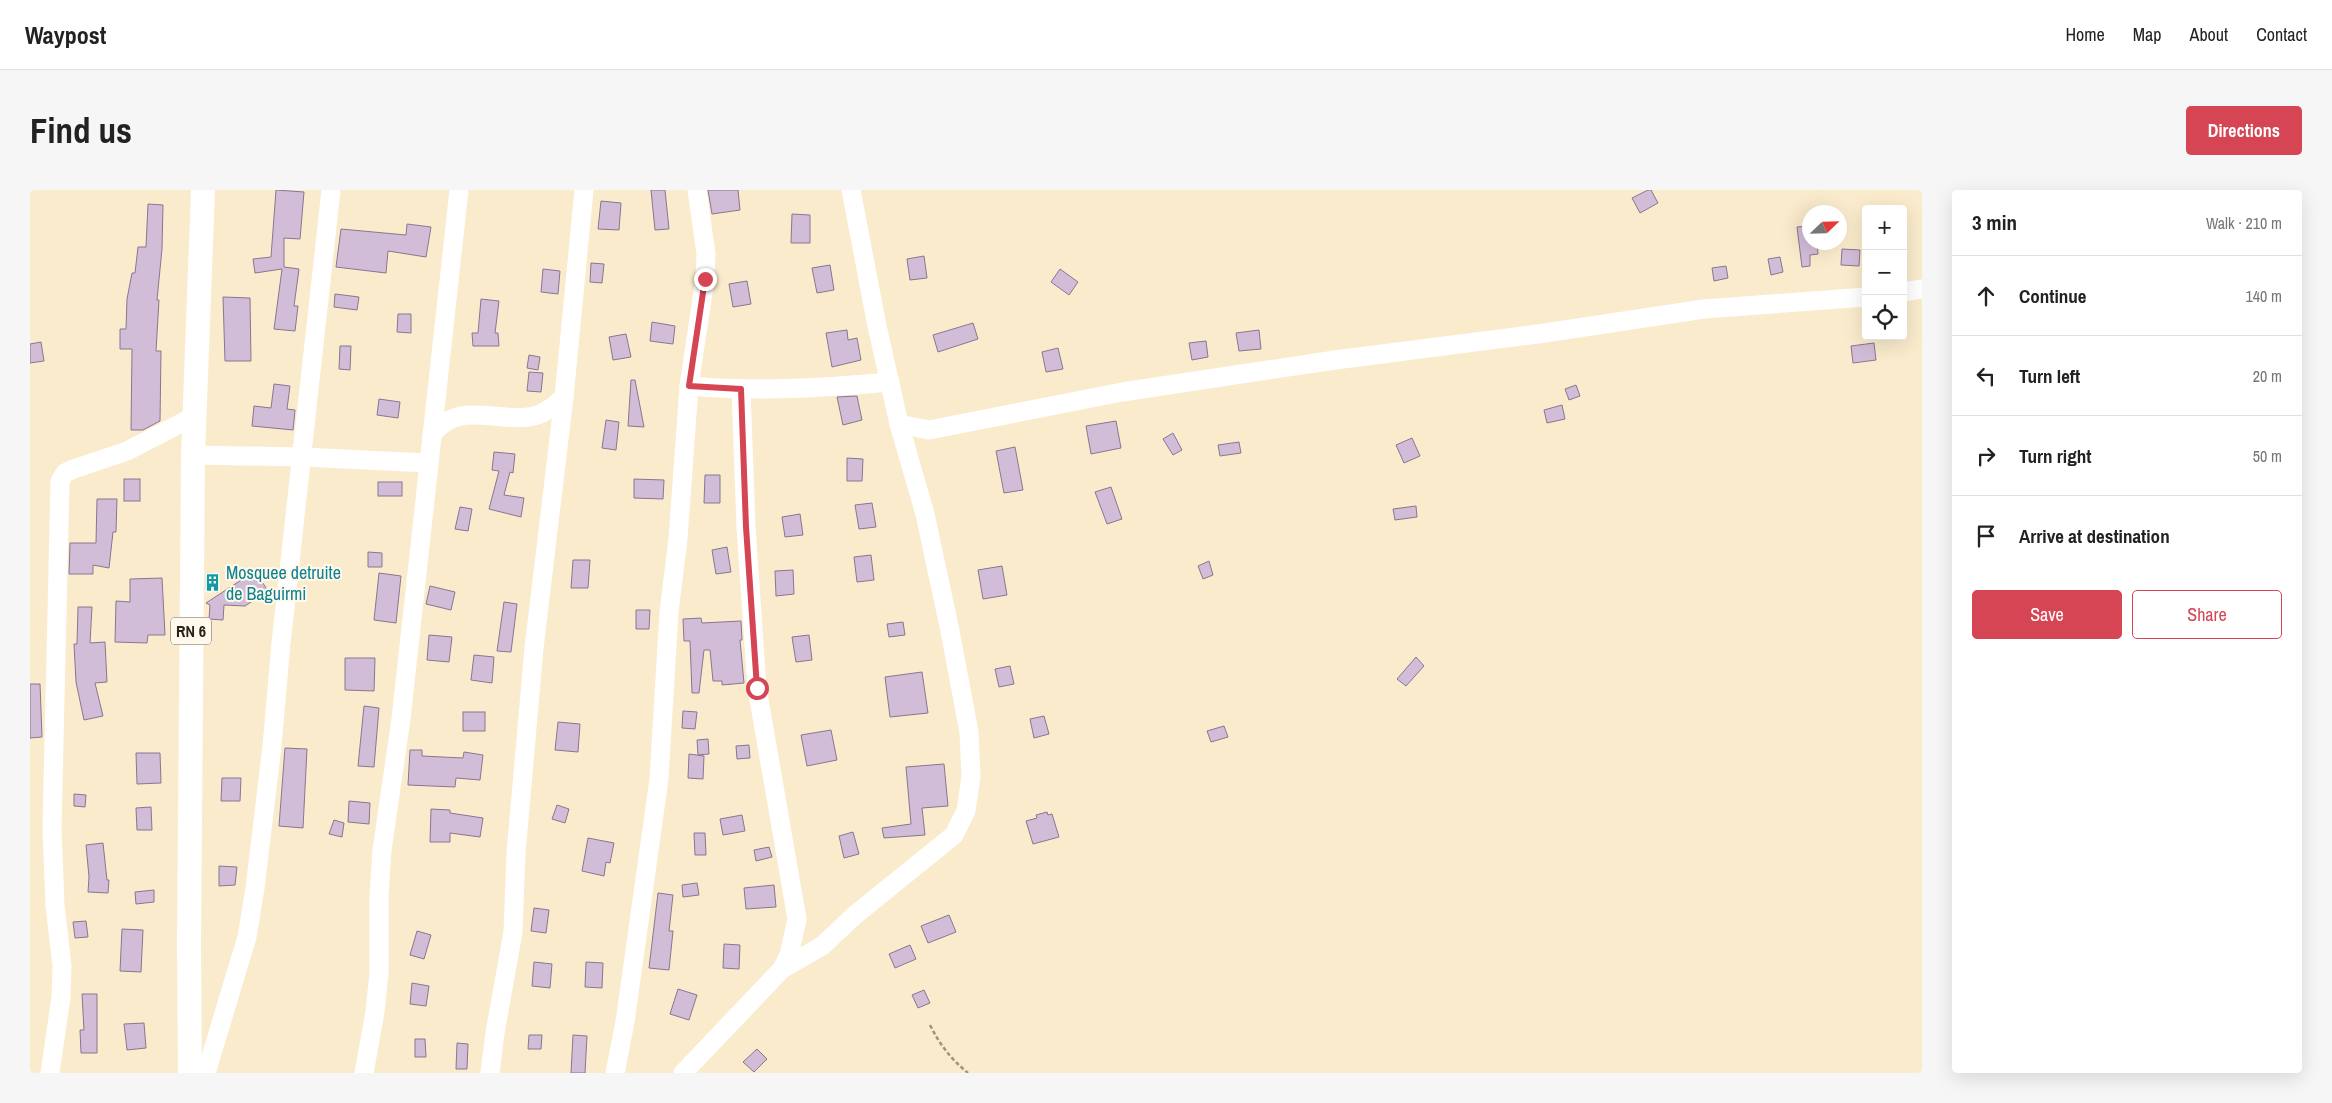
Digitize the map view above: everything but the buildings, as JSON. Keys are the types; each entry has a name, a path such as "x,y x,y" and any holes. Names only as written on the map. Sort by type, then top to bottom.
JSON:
{"main road":[{"name":"RN 6","path":"190,1073 188,944 193,455 203,190"}],"street":[{"path":"206,1073 247,937 255,888 331,190"},
{"path":"364,1073 375,1012 379,972 379,895 382,850 401,719 459,190"},
{"path":"490,1073 512,932 517,844 534,648 564,397 584,190"},
{"path":"615,1073 625,1022 659,779 669,612 678,539 689,386 705,279 706,254 697,190"},
{"path":"683,1073 782,969 822,946 855,915 954,835 966,811 971,776 969,732 927,524 899,424 851,190"},
{"path":"1907,291 1922,289"},
{"path":"899,424 929,430 1122,392 1335,360 1538,334 1704,309 1862,297"},
{"path":"689,386 741,389 824,388 890,382"},
{"path":"741,389 746,527 757,688 798,919 801,930 806,937 822,946"},
{"path":"432,435 439,426 448,420 461,416 479,414 517,418 536,415 550,408 564,397"},
{"path":"50,1073 61,997 62,966 56,905 52,829 60,481 65,473 71,470 128,451 195,416"},
{"path":"908,454 929,430"},
{"path":"193,455 303,457 428,463"},
{"path":"782,969 789,955 798,919"}],"path":[{"path":"930,1025 953,1061 968,1073"}],"place":[{"name":"Mosquee detruite de Baguirmi","path":"212,582"}],"route":[{"path":"705,279 689,386 741,389 746,527 757,688"}]}
